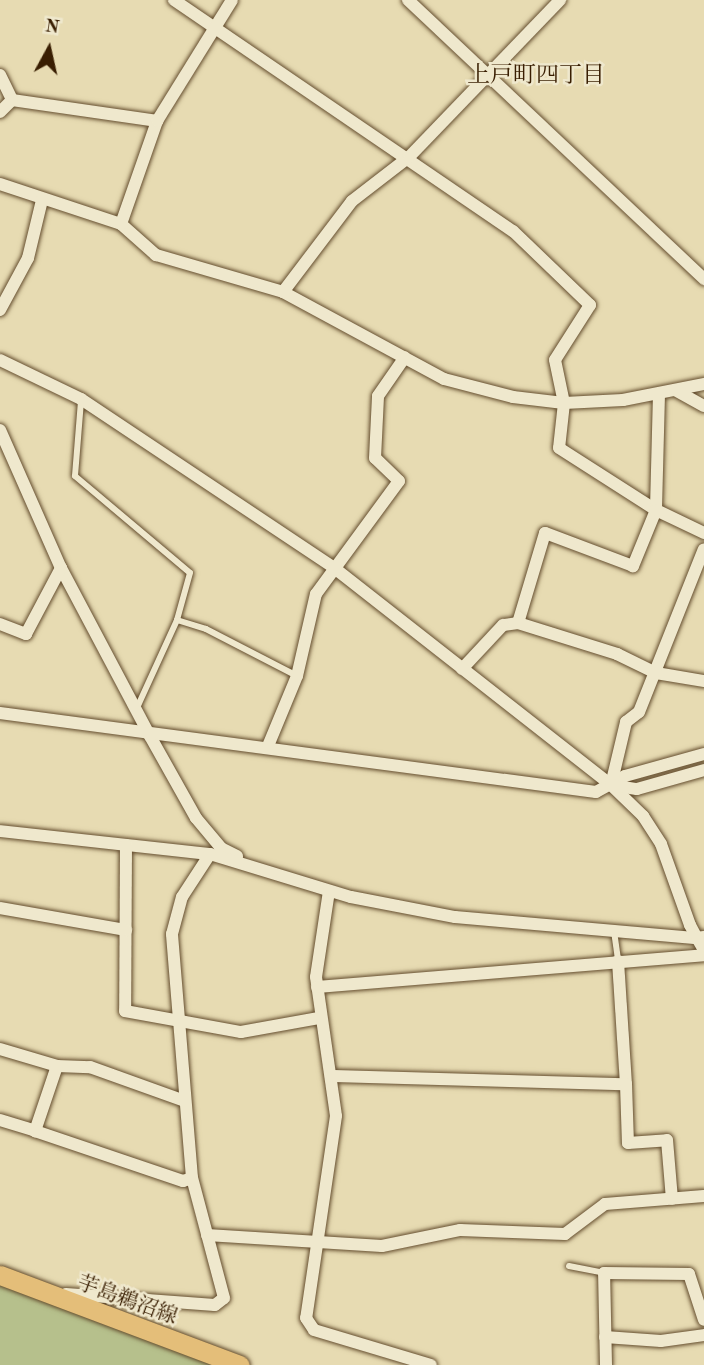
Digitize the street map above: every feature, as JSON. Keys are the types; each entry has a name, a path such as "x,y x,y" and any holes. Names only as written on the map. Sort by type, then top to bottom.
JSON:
{"main road":[{"name":"芋島鵜沼線","path":"0,1275 38,1292 240,1365"}],"street":[{"path":"174,0 409,157 513,231 590,305 555,360 564,403 559,448 656,510 704,533"},
{"path":"121,223 157,121 232,0"},
{"path":"408,0 487,78 704,279"},
{"path":"283,292 352,201 409,157 560,0"},
{"path":"0,75 12,100"},
{"path":"12,100 157,121"},
{"path":"0,112 12,100"},
{"path":"0,184 42,200 121,223 156,255 283,292 444,379 513,397 564,403 659,394 704,384"},
{"path":"0,310 28,258 42,200"},
{"path":"268,746 297,676 316,594 398,481 375,458 378,396 405,357"},
{"path":"0,360 81,399 333,567 611,785 643,816 662,844 701,938 704,953 317,987"},
{"path":"676,390 704,406"},
{"path":"519,623 545,533 632,566 656,510 659,394"},
{"path":"0,430 61,568 196,818 221,848 262,868"},
{"path":"611,785 626,722 639,712 704,549"},
{"path":"0,624 26,634 61,568"},
{"path":"462,669 503,625 519,623 617,654 656,673 704,681"},
{"path":"0,713 150,736 268,746 596,792 704,754"},
{"path":"611,785 637,789 704,769"},
{"path":"0,831 210,854 329,891 455,917 701,938"},
{"path":"126,845 125,1011 241,1032 319,1018"},
{"path":"38,1292 215,1305 224,1298 224,1285 192,1178 185,1101 183,1023 172,934 182,897 210,854"},
{"path":"329,891 317,987 319,1018 336,1116 306,1318 314,1330 431,1365"},
{"path":"0,908 125,930"},
{"path":"618,961 628,1143 667,1140 672,1199"},
{"path":"0,1049 57,1066 90,1067 185,1101"},
{"path":"35,1131 57,1066"},
{"path":"331,1076 626,1084"},
{"path":"0,1120 183,1181 192,1178"},
{"path":"207,1235 382,1246 460,1230 565,1234 604,1204 704,1196"},
{"path":"606,1365 604,1273 689,1274 704,1270"},
{"path":"689,1274 704,1320"},
{"path":"605,1337 661,1341 704,1335"}],"lane":[{"path":"81,399 75,476 190,573 177,620 136,710"},
{"path":"177,620 206,629 297,676"},
{"path":"614,931 618,961"},
{"path":"569,1266 604,1273"}],"green space":[{"path":"0,1275 240,1365 0,1365"}],"district":[{"name":"上戸町四丁目","path":"536,76"}]}
